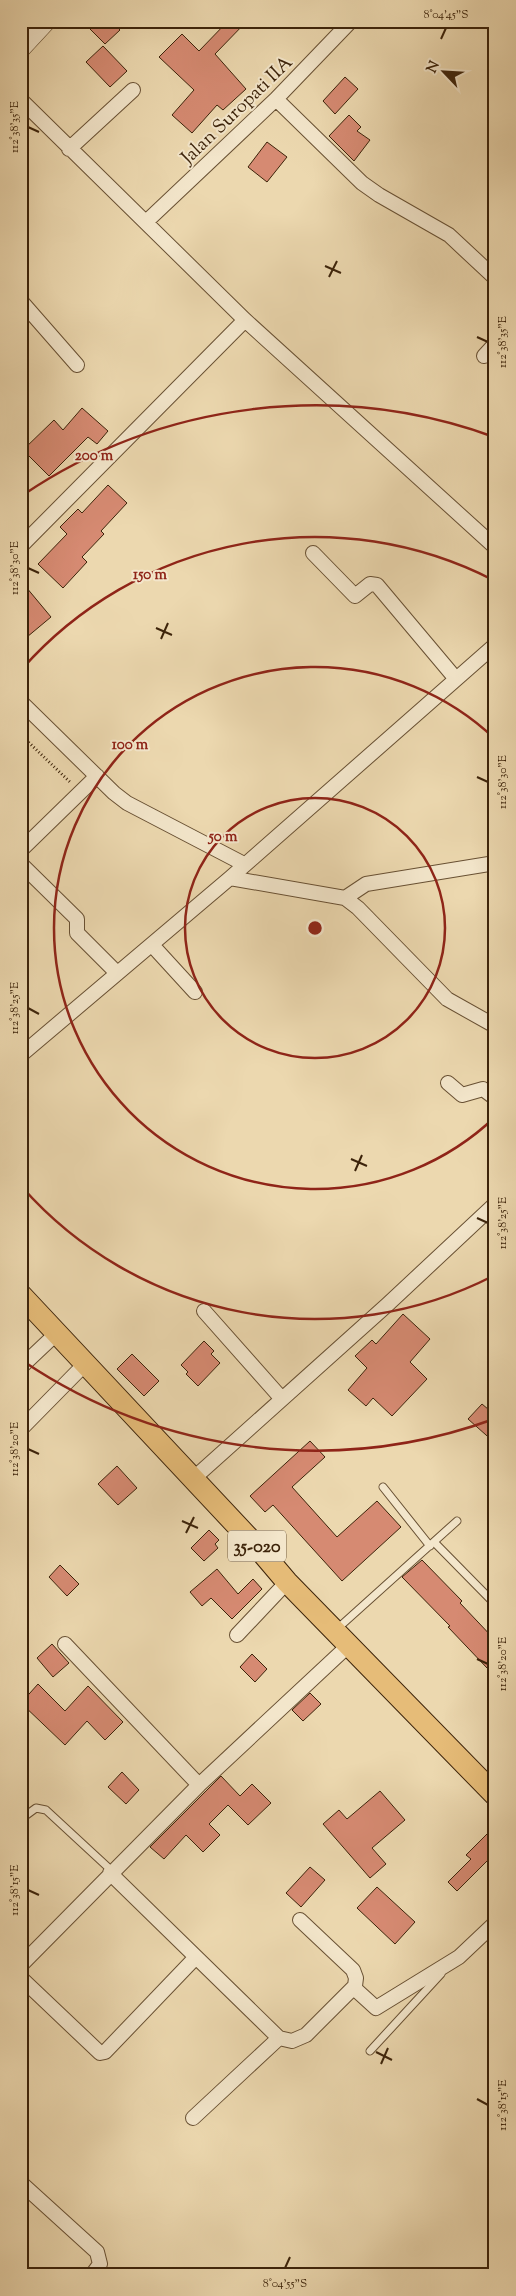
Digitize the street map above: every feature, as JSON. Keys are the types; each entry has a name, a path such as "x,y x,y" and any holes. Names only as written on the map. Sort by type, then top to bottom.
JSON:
{"main road":[{"name":"35-020","path":"21,1295 259,1549 287,1582 495,1795"}],"street":[{"path":"21,49 48,21"},
{"name":"Jalan Suropati IIA","path":"146,222 276,99 351,21"},
{"path":"69,149 133,90"},
{"path":"276,99 362,183 379,195 449,235 495,278"},
{"path":"21,100 245,320 493,541"},
{"path":"21,301 77,365"},
{"path":"21,546 245,320"},
{"path":"484,356 495,344"},
{"path":"314,553 355,596 370,584 377,585 456,679"},
{"path":"21,1055 117,973 152,946 495,645"},
{"path":"24,709 114,793 145,814 244,864"},
{"path":"22,849 97,776"},
{"path":"345,898 366,884 495,863"},
{"path":"21,864 77,919 77,933 117,973"},
{"path":"230,878 345,898 358,908 447,999 495,1026"},
{"path":"152,946 195,992"},
{"path":"448,1083 462,1095 483,1089 495,1098"},
{"path":"193,1479 494,1207"},
{"path":"204,1311 282,1399"},
{"path":"21,1367 57,1334"},
{"path":"21,1429 85,1364"},
{"path":"237,1635 287,1582"},
{"path":"21,1964 342,1638"},
{"path":"65,1644 199,1785"},
{"path":"111,1872 279,2038 292,2042 306,2035 354,1988 356,1978 353,1970 300,1920"},
{"path":"354,1988 376,2008 459,1957 495,1923"},
{"path":"21,1978 100,2053 105,2052 196,1957"},
{"path":"193,2118 279,2038"},
{"path":"21,2183 96,2252 100,2264 92,2275"}],"lane":[{"path":"383,1487 432,1544 495,1604"},
{"path":"342,1638 432,1544 457,1521"},
{"path":"21,1819 36,1808 46,1810 111,1872"},
{"path":"370,2051 428,1986 459,1957"}],"path":[{"path":"21,735 80,792"}],"building":[{"path":"82,21 111,21 120,30 105,44"},
{"path":"228,21 247,21 215,54 246,89 223,110 217,105 192,133 172,115 194,90 159,57 182,34 199,51"},
{"path":"103,46 127,71 110,87 86,62"},
{"path":"345,77 358,89 335,114 323,101"},
{"path":"349,115 361,127 357,131 370,140 354,161 329,136"},
{"path":"267,142 287,157 267,182 248,167"},
{"path":"82,408 108,431 97,444 88,437 49,476 23,450 54,420 63,430"},
{"path":"108,485 127,503 101,531 104,534 82,557 87,562 63,588 38,564 67,534 60,527 78,509 82,513"},
{"path":"21,581 51,617 21,642"},
{"path":"403,1314 430,1339 410,1362 427,1379 392,1416 373,1398 366,1406 348,1390 367,1368 355,1356 372,1340 376,1344"},
{"path":"204,1341 214,1351 211,1354 220,1363 198,1386 186,1374 188,1372 181,1365"},
{"path":"132,1354 159,1381 144,1396 117,1369"},
{"path":"482,1404 495,1415 495,1443 468,1419"},
{"path":"310,1441 325,1457 292,1487 337,1537 377,1501 401,1527 342,1581 273,1505 265,1512 250,1496"},
{"path":"117,1466 137,1488 118,1505 98,1484"},
{"path":"209,1530 219,1540 215,1544 218,1548 204,1561 191,1548"},
{"path":"422,1560 462,1601 460,1603 495,1640 495,1661 487,1668 448,1627 450,1626 402,1577"},
{"path":"60,1565 79,1584 67,1596 49,1577"},
{"path":"217,1569 238,1594 253,1579 262,1589 232,1619 211,1598 202,1606 190,1592"},
{"path":"52,1644 69,1663 53,1677 37,1658"},
{"path":"252,1654 267,1669 255,1682 240,1667"},
{"path":"38,1684 65,1711 88,1686 123,1722 105,1740 87,1721 65,1745 21,1703"},
{"path":"310,1693 321,1704 303,1721 292,1710"},
{"path":"122,1772 139,1790 126,1804 108,1787"},
{"path":"221,1776 240,1796 252,1784 271,1803 248,1825 228,1805 209,1824 220,1835 203,1852 186,1835 164,1859 150,1847"},
{"path":"380,1791 405,1820 372,1848 386,1864 370,1878 323,1824 339,1810 347,1819"},
{"path":"488,1833 495,1840 495,1853 457,1891 448,1882 471,1859 466,1855"},
{"path":"310,1867 325,1880 301,1907 286,1893"},
{"path":"377,1887 415,1922 395,1944 357,1908"}]}
